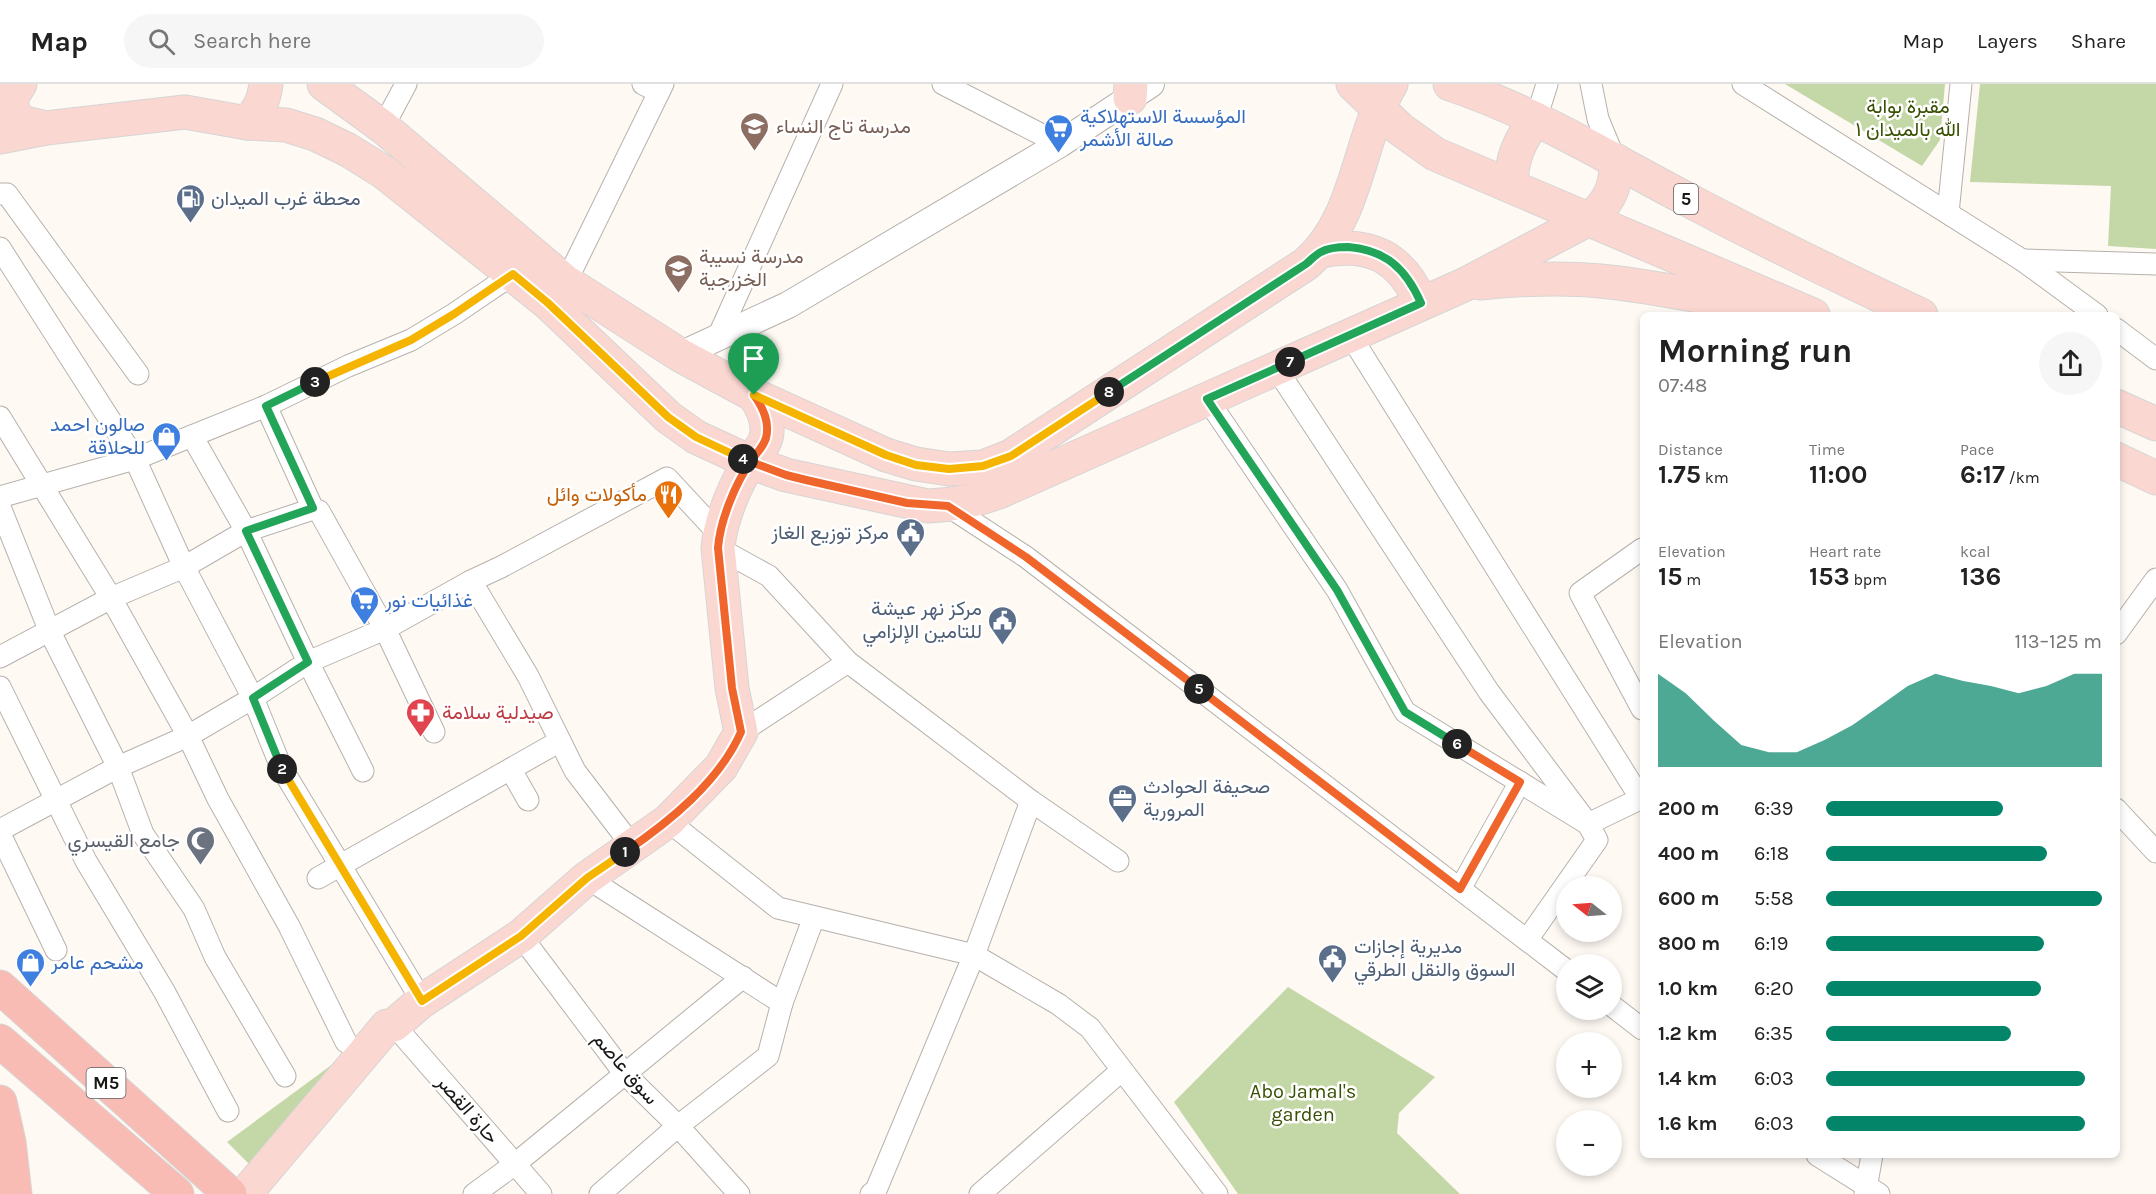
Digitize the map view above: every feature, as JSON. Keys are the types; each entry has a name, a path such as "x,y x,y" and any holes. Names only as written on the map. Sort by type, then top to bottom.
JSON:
{"highway":[{"name":"M5","path":"0,987 221,1186"},
{"name":"M5","path":"0,1041 177,1194"},
{"path":"0,1102 9,1142 15,1194"}],"main road":[{"path":"20,84 10,100 17,121 46,128"},
{"path":"247,123 259,111 266,84"},
{"path":"324,84 383,127 566,282 680,355 754,395 886,455 916,465 949,469 983,466 1011,456 1297,270 1321,251 1349,200 1385,97"},
{"path":"1353,84 1385,97 1400,129 1435,154 1806,312"},
{"name":"5","path":"1450,84 1536,119 1713,213 1915,312"},
{"path":"0,137 46,128 185,112 247,123 286,125 315,134 385,172 548,303 668,417 696,437 750,462 786,475 907,503 948,506 975,501 1001,491 1466,284 1588,219 1598,211 1612,192 1616,181 1615,160"},
{"path":"1511,186 1515,153 1520,141 1536,119"},
{"path":"1321,251 1342,247 1362,248 1382,255 1399,268 1412,284 1421,303"},
{"path":"1466,284 1543,279 1598,281 1642,286 1788,312"},
{"path":"245,1194 387,1026 394,1025 422,1001 521,936 587,878 668,821 721,767 741,732 732,688 719,541 727,509 750,462 760,451 766,437 767,422 763,407 754,395"},
{"path":"2120,408 2156,424"},
{"path":"2120,461 2156,478"}],"street":[{"path":"383,127 406,84"},
{"path":"718,337 832,84"},
{"path":"943,84 1060,144"},
{"path":"1536,119 1547,84"},
{"path":"1591,84 1598,119 1615,160"},
{"path":"1743,84 2022,260 2093,312"},
{"path":"1948,213 1961,84"},
{"path":"566,282 655,87"},
{"path":"680,355 788,305 1060,144 1138,89"},
{"path":"0,194 7,194 138,374"},
{"path":"0,248 135,459 184,567 253,698 281,767 422,1001"},
{"path":"2022,260 2156,264"},
{"path":"0,496 135,459 266,406 348,366 411,340 513,274"},
{"path":"2120,332 2156,359"},
{"path":"1350,335 1640,795"},
{"path":"1276,368 1489,692 1588,824 1597,840 1527,940"},
{"path":"1207,399 1337,590 1405,712 1588,824"},
{"path":"266,406 313,508 319,511 385,629 434,732"},
{"path":"0,417 111,598 188,736 218,799 289,926 346,1042"},
{"path":"192,436 246,531 363,771"},
{"path":"0,830 118,767 188,736 308,662 385,629 667,478 719,541 769,576 848,662 1031,801 1118,861"},
{"path":"948,506 1026,557 1556,962"},
{"path":"0,507 50,632 118,767 143,834 194,909 215,957 285,1076"},
{"path":"0,657 111,598 184,567 246,531 313,508"},
{"path":"1640,550 1580,593 1640,705"},
{"path":"2120,628 2156,579"},
{"path":"471,581 528,676 575,771 633,847"},
{"path":"741,732 848,662"},
{"path":"0,687 86,861 164,992 228,1111"},
{"path":"318,878 560,741"},
{"path":"511,770 528,800"},
{"path":"1460,889 1520,782"},
{"path":"1588,824 1640,799"},
{"path":"871,1194 876,1190 975,954 1031,801"},
{"path":"2120,813 2156,852"},
{"path":"668,821 778,908 975,954 1059,1004 1090,1028 1214,1193"},
{"path":"0,834 56,950"},
{"path":"587,878 782,1003"},
{"path":"600,1194 678,1126 768,1056 782,1003 814,917"},
{"name":"سوق عاصم","path":"521,936 624,1073 678,1126 731,1192"},
{"path":"474,1194 515,1164 743,976"},
{"path":"1622,1014 1640,1027"},
{"name":"حارة القصر","path":"394,1025 541,1194"},
{"path":"980,1194 1121,1071"},
{"path":"1821,1158 1870,1191"},
{"path":"1870,1191 1872,1158"}],"green space":[{"name":"مقبرة بوابة الله بالميدان ١","path":"1785,84 1945,84 1940,140 1922,166"},
{"path":"1980,84 2156,84 2156,249 2108,246 2111,186 1970,182"},
{"name":"Abo Jamal's garden","path":"1288,987 1435,1077 1399,1113 1397,1133 1460,1194 1238,1194 1174,1102"},
{"path":"341,1058 253,1168 227,1142"}],"place":[{"name":"مدرسة تاج النساء","path":"755,152"},
{"name":"المؤسسة الاستهلاكية صالة الأشمر","path":"1059,154"},
{"name":"محطة غرب الميدان","path":"190,224"},
{"name":"مدرسة نسيبة الخزرجية","path":"678,294"},
{"name":"صالون احمد للحلاقة","path":"166,462"},
{"name":"مأكولات وائل","path":"668,520"},
{"name":"مركز توزيع الغاز","path":"910,558"},
{"name":"غذائيات نور","path":"364,626"},
{"name":"مركز نهر عيشة للتامين الإلزامي","path":"1003,646"},
{"name":"صيدلية سلامة","path":"421,738"},
{"name":"صحيفة الحوادث المرورية","path":"1122,824"},
{"name":"جامع القيسري","path":"201,866"},
{"name":"مديرية إجازات السوق والنقل الطرقي","path":"1333,984"},
{"name":"مشحم عامر","path":"30,988"}],"route":[{"path":"754,395 763,407 767,422 766,437 760,451 750,462 723,518 718,548 732,688 741,732 736,744 721,767 668,821 587,878 521,936 422,1001 281,767 253,698 308,662 246,531 313,508 266,406 348,366 411,340 513,274 548,303 668,417 696,437 750,462 786,475 907,503 948,506 985,529 1026,557 1460,889 1520,782 1405,712 1337,590 1207,399 1421,303 1412,284 1399,268 1382,255 1362,248 1342,247 1321,251 1306,264 1011,456 983,466 949,469 916,465 886,455 754,395"}]}
